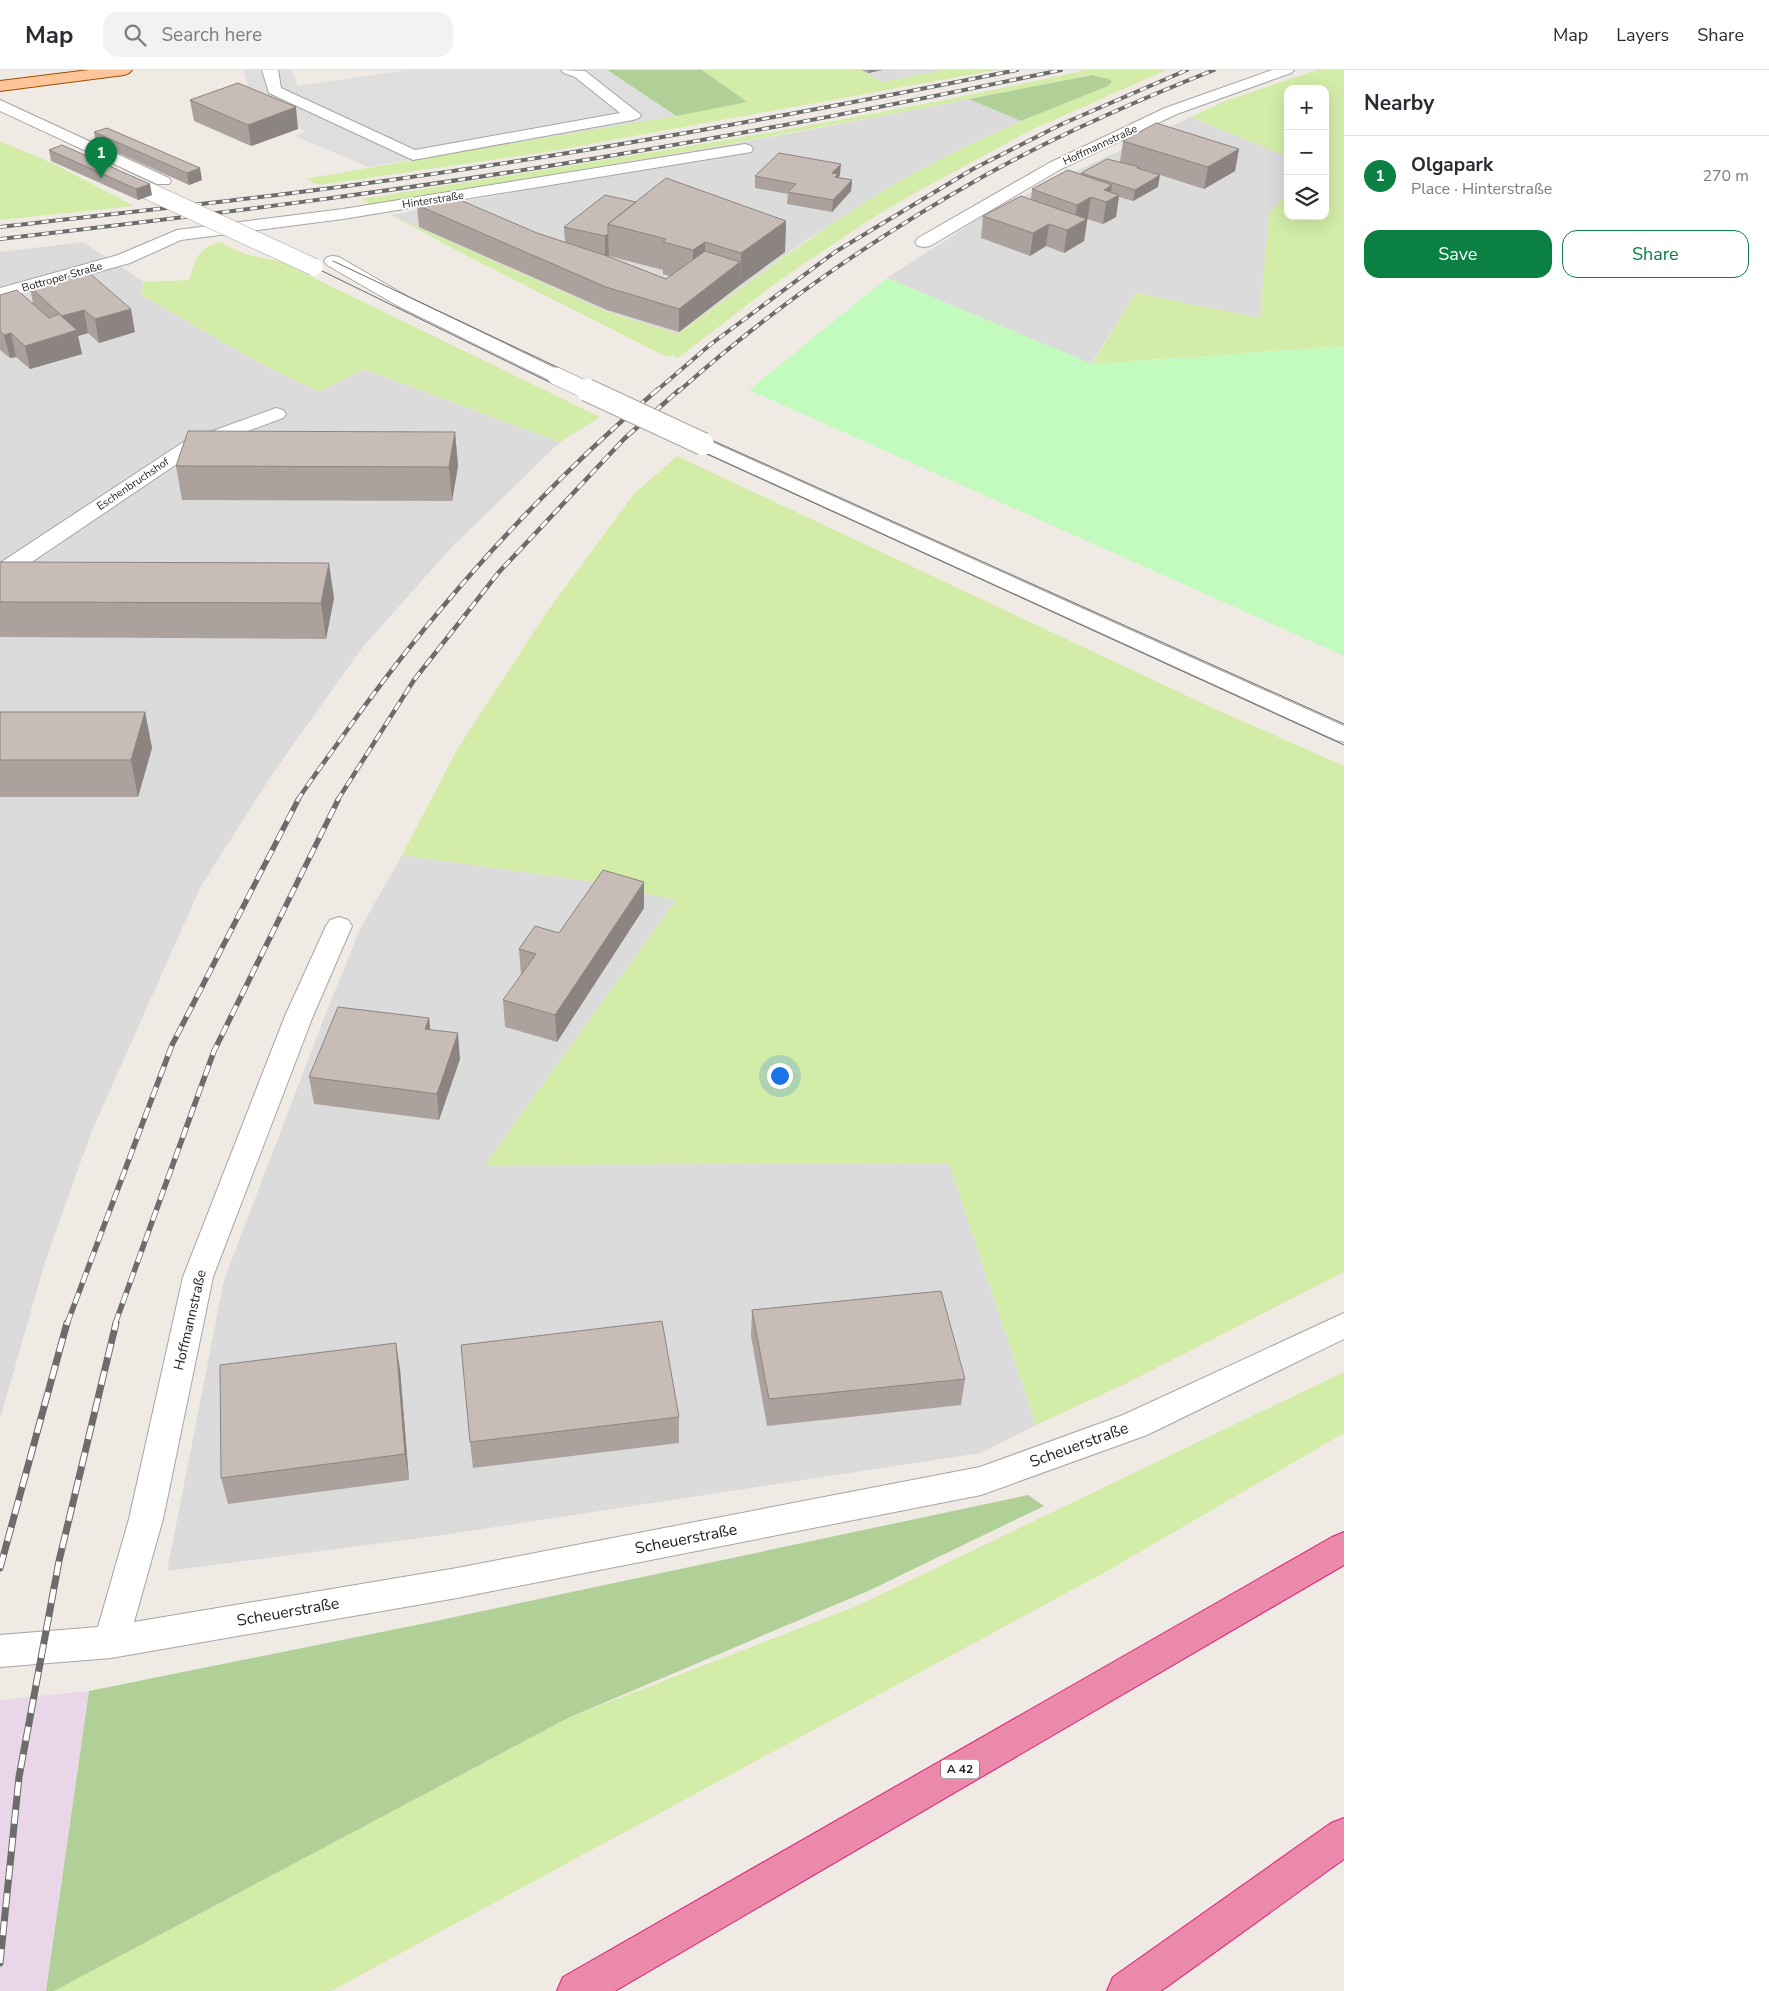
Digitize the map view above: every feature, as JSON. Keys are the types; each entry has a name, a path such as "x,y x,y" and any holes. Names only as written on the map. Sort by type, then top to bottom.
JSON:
{"highway":[{"name":"A 42","path":"577,1991 1344,1547"},
{"path":"1126,1991 1344,1836"}],"main road":[{"path":"0,86 124,70"}],"street":[{"path":"270,70 274,90 413,155 633,116 580,74 569,70"},
{"name":"Hoffmannstraße","path":"924,242 1055,166 1171,111 1286,70"},
{"path":"0,104 333,261 404,302 556,376 1344,735"},
{"name":"Hinterstraße","path":"124,259 177,236 352,212 745,148"},
{"path":"99,168 314,267 404,302"},
{"name":"Bottroper Straße","path":"0,294 124,259"},
{"name":"Eschenbruchshof","path":"0,573 192,445 276,414"},
{"name":"Hoffmannstraße","path":"112,1642 146,1519 198,1277 300,1016 339,926"},
{"name":"Scheuerstraße","path":"0,1651 112,1642 457,1583 981,1481 1135,1425 1344,1325"}],"shaded area":[{"path":"244,70 291,70 298,86 408,70 607,70 676,116 368,167 295,136 306,131 234,101 249,91"},
{"path":"860,70 943,70 883,83"},
{"path":"969,99 1021,121 914,173 806,240 678,334 605,311 391,215 610,174 599,167 809,130"},
{"path":"1191,117 1284,155 1284,197 1269,212 1260,319 1136,293 1091,364 887,278 991,211"},
{"path":"83,242 144,282 141,295 262,364 318,391 363,369 560,442 451,548 362,648 273,773 201,886 91,1133 46,1259 0,1419 0,252"},
{"path":"402,855 588,881 677,900 486,1165 949,1163 1036,1425 981,1453 436,1536 167,1571 224,1280 360,929"},
{"path":"89,1691 46,1991 0,1991 0,1700"}],"green space":[{"path":"607,70 702,70 747,102 676,116"},
{"path":"702,70 860,70 883,82 943,70 996,70 546,152 319,185 305,179 746,102"},
{"path":"1086,70 1166,70 1027,132 913,194 869,220 780,280 678,358 672,355 667,357 471,258 391,215 605,311 678,334 823,230 914,173 985,137 1108,86 1112,82 1102,77 1083,76 817,128 549,175 371,205 362,199 815,124"},
{"path":"1317,70 1344,70 1344,346 1092,364 1136,293 1260,318 1269,212 1284,197 1284,220 1329,220 1329,85 1284,85 1284,155 1191,117 1225,101"},
{"path":"1092,75 1109,79 1112,82 1108,86 1021,121 969,99"},
{"path":"0,141 56,165 134,206 0,220"},
{"path":"219,242 245,254 281,262 600,417 560,442 364,369 319,392 262,364 141,295 144,282 189,280 198,256 206,248"},
{"path":"887,278 1092,364 1344,346 1344,656 749,390"},
{"path":"677,456 1215,709 1344,766 1344,1272 1127,1383 1036,1425 949,1163 485,1165 676,900 588,881 402,855 458,748 547,612 633,495"},
{"path":"1344,1372 1344,1433 1107,1571 331,1991 54,1991 568,1718 857,1606"},
{"path":"1028,1495 1044,1506 868,1591 568,1718 54,1991 46,1991 89,1691 431,1622"}],"building":[{"path":"238,83 296,107 248,125 190,100"},
{"path":"1156,123 1239,149 1208,167 1123,141"},
{"path":"107,128 200,168 187,173 94,132"},
{"path":"62,145 150,184 136,189 49,150"},
{"path":"779,153 841,164 832,173 838,174 835,177 852,180 833,200 788,192 796,184 755,176"},
{"path":"1107,159 1139,167 1137,168 1160,175 1135,190 1081,173"},
{"path":"1068,170 1112,185 1104,190 1119,195 1106,202 1091,197 1077,205 1032,189"},
{"path":"666,178 786,221 741,253 705,242 693,250 663,242 666,239 608,224"},
{"path":"605,195 636,202 608,224 608,234 605,236 564,227"},
{"path":"1021,196 1087,219 1067,230 1049,224 1033,233 983,216"},
{"path":"453,197 537,233 607,256 666,279 705,251 740,262 679,309 606,287 417,205"},
{"path":"87,271 131,309 95,319 84,310 62,316 30,287"},
{"path":"17,290 49,318 59,314 77,330 25,346 11,333 4,335 0,331 0,295"},
{"path":"188,431 455,432 449,467 176,466"},
{"path":"0,562 329,563 321,603 0,602"},
{"path":"0,712 145,712 131,760 0,760"},
{"path":"603,870 644,882 555,1015 503,1000 536,954 519,949 535,926 559,933"},
{"path":"338,1007 429,1018 425,1029 458,1033 437,1094 309,1077"},
{"path":"941,1291 965,1379 769,1399 752,1310"},
{"path":"662,1321 679,1417 470,1442 461,1345"},
{"path":"396,1343 405,1454 221,1478 220,1365"}],"tram line":[{"path":"333,261 707,438 1344,724"},
{"path":"314,267 547,381 1344,745"}],"railway":[{"path":"0,227 310,191 521,161 769,118 1017,70"},
{"path":"0,239 308,201 538,168 783,125 1061,70"},
{"path":"655,392 711,344 835,252 973,169 1062,124 1187,70"},
{"path":"678,392 713,361 787,303 864,249 943,199 1068,133 1126,106 1214,70"},
{"path":"297,801 379,686 415,640 490,552 571,468 657,390"},
{"path":"337,801 414,680 499,572 624,439 679,390"},
{"path":"67,1324 172,1045 298,800"},
{"path":"115,1324 214,1051 338,800"},
{"path":"0,1568 67,1323"},
{"path":"0,1963 19,1777 59,1561 116,1323"}],"place":[{"name":"Olgapark","path":"101,178"}]}
